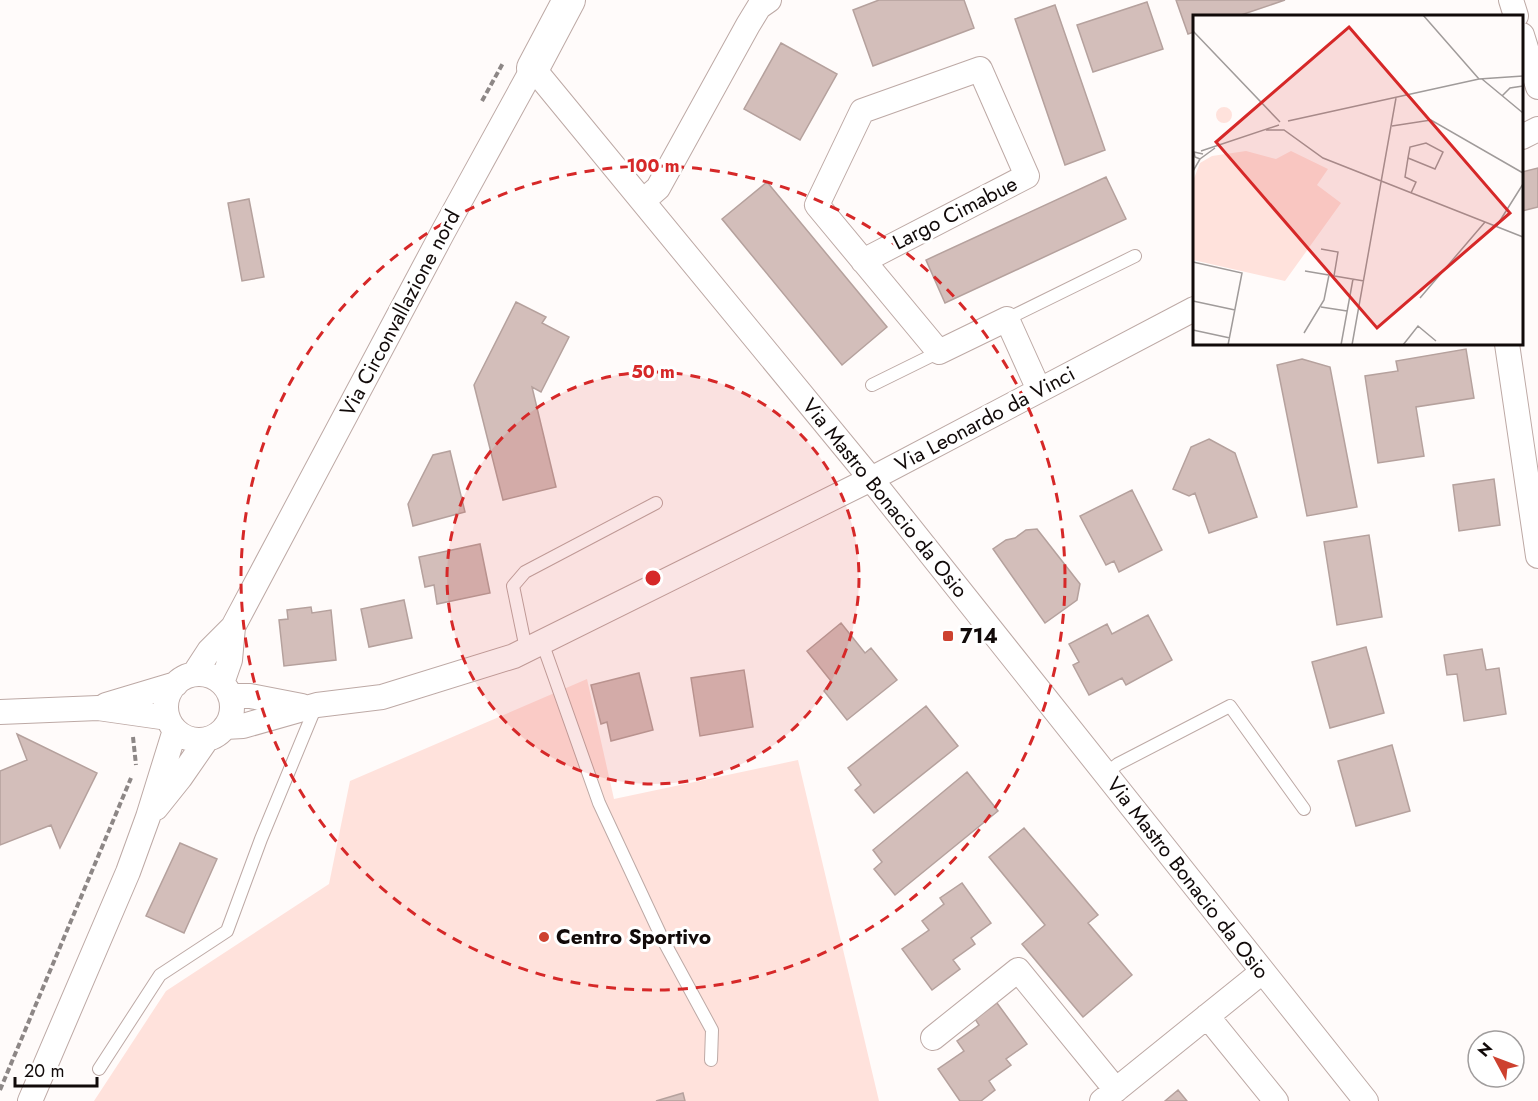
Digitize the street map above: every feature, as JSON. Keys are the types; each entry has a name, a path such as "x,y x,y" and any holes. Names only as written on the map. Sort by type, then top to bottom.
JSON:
{"street":[{"name":"Via Circonvallazione nord","path":"30,1101 128,872 148,817 172,724 167,700 233,627 569,0"},
{"path":"643,201 657,188 748,25 759,8 769,0"},
{"path":"1510,0 1516,15"},
{"path":"1523,41 1538,87"},
{"name":"Via Mastro Bonacio da Osio","path":"533,69 871,479 1366,1101"},
{"name":"Largo Cimabue","path":"863,261 1027,176 980,69 862,111 817,205 863,261 939,352"},
{"path":"1523,136 1538,129"},
{"name":"Via Leonardo da Vinci","path":"216,733 312,706 382,698 514,656 871,479 1193,310"},
{"path":"939,352 1007,318 1039,390"},
{"path":"1507,345 1538,556"},
{"name":"Via Circonvallazione nord","path":"148,817 230,718 232,707 226,690 233,627"},
{"path":"98,708 204,674 226,690"},
{"name":"Via Leonardo da Vinci","path":"226,690 312,706"},
{"path":"0,712 98,708 172,724 184,737 195,740 216,733"},
{"path":"933,1038 1018,970 1109,1095 1262,972"},
{"path":"1207,1016 1276,1101"}],"lane":[{"path":"1007,318 1135,256"},
{"path":"872,385 939,352"},
{"path":"656,503 525,572 513,586 534,645 599,803 662,938 712,1030 711,1060"},
{"path":"99,1069 160,975 227,931 312,706"},
{"path":"1105,774 1119,764 1230,706 1304,809"}],"shaded area":[{"name":"Centro Sportivo","path":"587,679 614,799 798,760 879,1101 94,1101 166,991 329,884 350,781"}],"building":[{"path":"879,0 964,0 974,28 873,66 853,10"},
{"path":"1176,0 1285,0 1241,15 1193,15 1193,32 1188,34"},
{"path":"1147,2 1163,49 1093,72 1077,25"},
{"path":"1055,5 1105,150 1065,165 1015,19"},
{"path":"781,43 837,74 800,140 744,109"},
{"path":"1538,168 1538,207 1523,211 1523,172"},
{"path":"1106,177 1126,219 945,303 926,260"},
{"path":"767,182 887,327 842,365 722,219"},
{"path":"249,199 264,277 242,281 228,203"},
{"path":"516,302 546,317 542,323 569,337 541,392 532,387 556,487 503,500 474,385"},
{"path":"1466,349 1474,398 1416,407 1424,456 1378,463 1365,376 1398,371 1396,361"},
{"path":"1302,359 1330,367 1357,507 1307,516 1277,365"},
{"path":"1209,439 1235,453 1257,517 1209,533 1195,493 1189,496 1173,489 1191,447"},
{"path":"450,451 465,512 413,526 408,504 433,455"},
{"path":"1494,479 1500,525 1459,531 1453,485"},
{"path":"1132,490 1162,550 1119,572 1114,561 1106,565 1080,516"},
{"path":"1037,529 1080,584 1077,600 1045,623 993,549 1026,530"},
{"path":"1369,535 1382,617 1337,625 1324,542"},
{"path":"480,544 490,593 437,604 434,585 425,587 419,557"},
{"path":"404,600 412,638 369,647 361,609"},
{"path":"311,607 312,613 331,610 336,660 284,666 279,620 288,619 287,610"},
{"path":"1148,615 1172,660 1126,685 1122,678 1089,695 1073,665 1079,662 1069,644 1107,624 1112,634"},
{"path":"841,623 865,653 871,648 897,680 847,720 824,691 831,681 807,651"},
{"path":"1366,647 1384,713 1330,728 1312,662"},
{"path":"1482,649 1486,670 1499,668 1506,714 1464,721 1457,674 1447,675 1444,655"},
{"path":"744,670 753,727 700,736 691,678"},
{"path":"639,673 653,730 611,741 607,722 601,724 591,685"},
{"path":"926,706 958,746 874,813 855,790 861,785 848,768"},
{"path":"17,734 97,773 60,848 51,825 0,845 0,771 27,760"},
{"path":"1392,745 1410,811 1356,826 1338,761"},
{"path":"967,772 998,811 895,895 874,869 882,862 873,850"},
{"path":"1024,828 1098,915 1088,923 1132,975 1083,1017 1022,944 1045,925 989,857"},
{"path":"180,843 217,859 184,933 146,916"},
{"path":"962,883 991,923 971,938 975,944 953,960 960,969 932,990 902,949 929,930 922,921 944,904 940,898"},
{"path":"997,1003 1027,1044 1006,1059 1011,1065 989,1081 995,1090 981,1101 960,1101 938,1069 964,1051 957,1041 979,1025 975,1019"},
{"path":"1178,1090 1187,1101 1165,1101"},
{"path":"683,1093 685,1101 656,1101"}],"place":[{"name":"714","path":"948,636"},
{"name":"Centro Sportivo","path":"544,937"}]}
